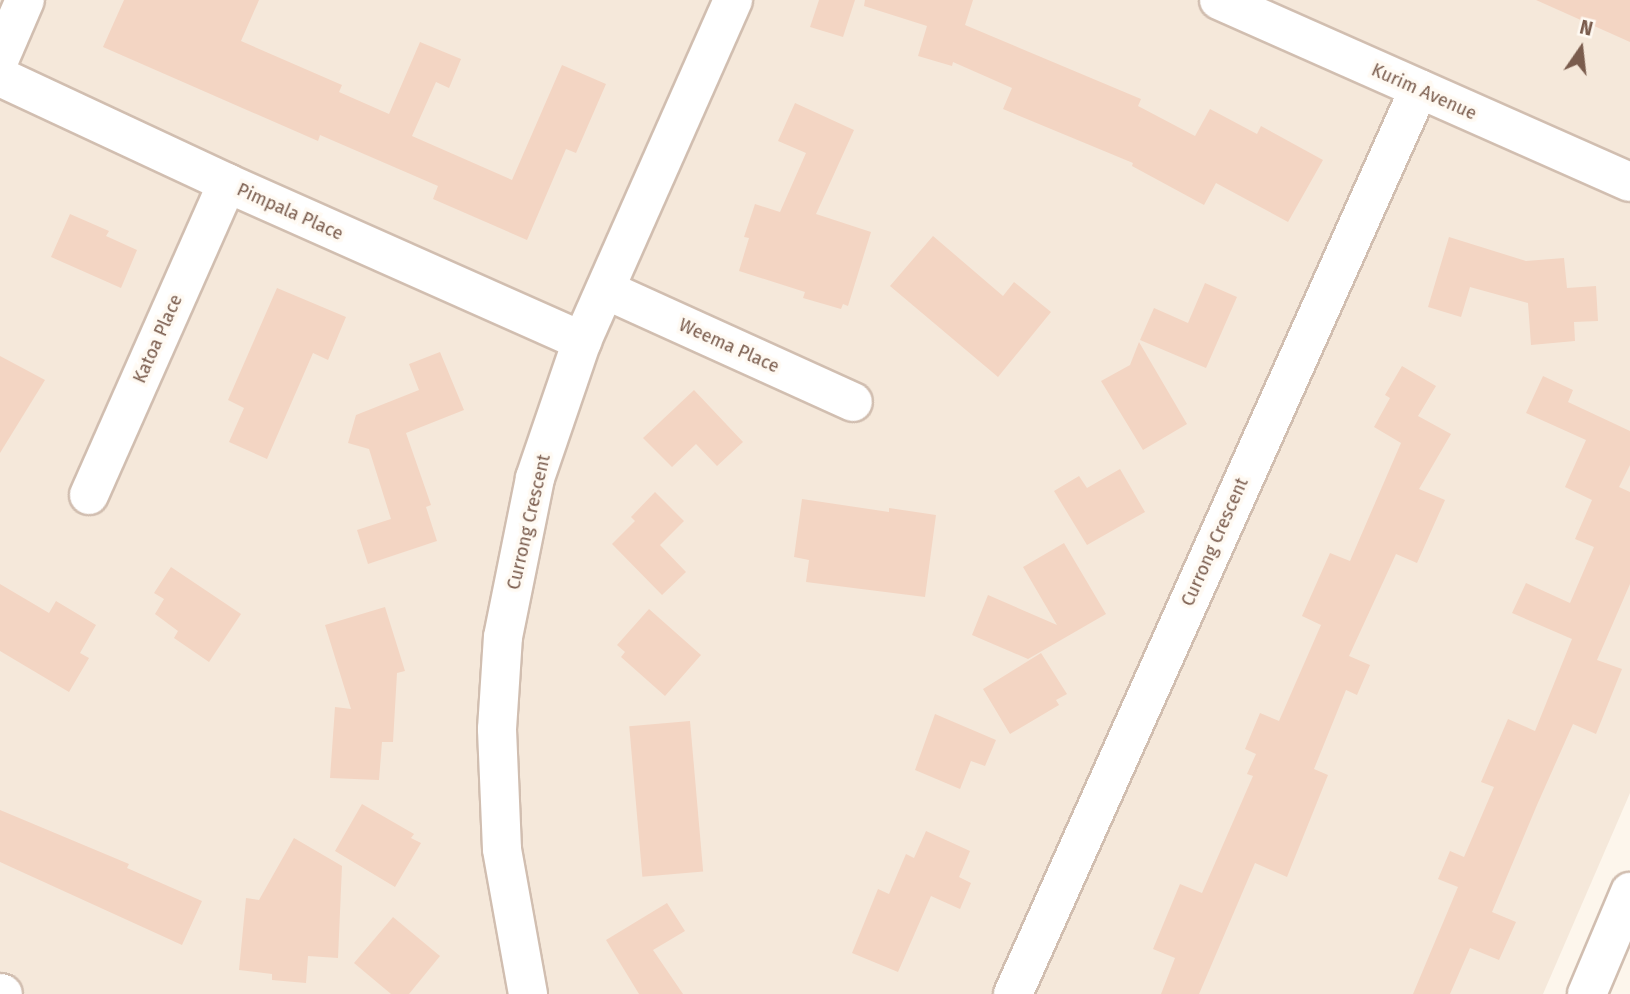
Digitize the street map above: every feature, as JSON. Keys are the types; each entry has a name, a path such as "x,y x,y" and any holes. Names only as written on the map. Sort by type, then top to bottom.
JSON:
{"street":[{"path":"0,58 25,0"},
{"name":"Currong Crescent","path":"528,994 502,849 497,729 503,637 535,478 582,341 733,0"},
{"name":"Kurim Avenue","path":"1219,0 1630,182"},
{"name":"Pimpala Place","path":"0,77 227,183 582,341"},
{"name":"Currong Crescent","path":"1013,994 1419,89"},
{"name":"Katoa Place","path":"89,495 227,183"},
{"name":"Weema Place","path":"606,290 852,402"},
{"path":"1587,994 1630,892"}],"shaded area":[{"path":"0,0 1630,0 1630,793 1543,994 0,994"}],"building":[{"path":"124,0 259,0 241,41 342,85 339,92 389,114 420,42 461,59 449,88 436,82 412,136 512,180 562,65 606,84 576,153 566,149 527,240 433,199 438,186 320,135 318,141 103,47"},
{"path":"819,0 855,0 843,37 810,27"},
{"path":"865,0 973,0 965,25 1141,99 1138,106 1195,136 1210,109 1257,134 1261,126 1323,160 1288,222 1216,183 1204,205 1132,166 1133,163 1003,109 1012,88 953,62 952,66 918,56 927,26 864,6"},
{"path":"1536,0 1630,0 1630,42"},
{"path":"795,103 854,130 816,214 871,232 848,306 843,304 841,309 803,298 805,292 739,271 749,238 744,237 755,204 780,212 806,153 778,141"},
{"path":"70,214 109,231 106,236 137,250 121,288 51,257"},
{"path":"933,236 1003,296 1014,282 1051,312 998,377 890,286"},
{"path":"1449,237 1526,261 1564,258 1567,288 1596,286 1598,321 1574,322 1575,341 1531,345 1528,303 1470,287 1461,317 1428,307"},
{"path":"1205,283 1237,297 1206,368 1140,340 1154,308 1188,323"},
{"path":"277,288 346,317 328,360 313,353 267,459 229,442 244,408 228,400"},
{"path":"1139,342 1187,424 1143,450 1101,381 1130,365"},
{"path":"440,352 464,410 406,433 431,505 426,507 437,541 368,564 357,530 391,519 369,449 348,443 356,415 419,390 409,364"},
{"path":"0,356 45,380 0,453"},
{"path":"1402,366 1436,386 1418,416 1451,434 1419,489 1445,500 1417,563 1396,554 1349,656 1370,665 1357,695 1346,690 1314,769 1328,775 1287,877 1255,863 1199,994 1161,994 1175,958 1153,949 1180,884 1202,893 1253,776 1247,774 1256,754 1245,749 1260,713 1279,721 1321,625 1302,616 1330,553 1350,561 1401,443 1374,427 1390,398 1385,395"},
{"path":"1543,376 1573,390 1568,402 1630,431 1630,465 1619,487 1630,492 1630,584 1597,660 1622,669 1596,734 1573,724 1537,805 1492,912 1516,922 1499,960 1470,948 1450,994 1413,994 1458,887 1438,879 1450,851 1464,857 1494,787 1481,782 1508,719 1535,731 1572,639 1512,613 1526,583 1570,603 1594,547 1575,539 1592,500 1565,487 1586,440 1526,413"},
{"path":"694,390 743,442 717,466 696,444 672,467 643,438"},
{"path":"1120,469 1145,512 1087,545 1054,491 1079,476 1087,488"},
{"path":"655,492 684,521 660,545 686,572 662,595 612,544 635,521 631,517"},
{"path":"802,499 889,512 889,508 936,515 925,597 806,582 809,560 794,557"},
{"path":"1064,543 1106,614 1028,659 972,635 988,595 1057,625 1023,567"},
{"path":"171,567 241,614 209,662 174,638 178,631 155,614 164,599 154,593"},
{"path":"0,584 49,613 56,601 96,625 80,653 89,658 69,692 0,651"},
{"path":"385,607 405,671 397,673 393,742 382,742 379,780 330,778 335,707 351,709 325,625"},
{"path":"649,609 701,655 665,696 621,657 625,652 617,645"},
{"path":"1041,653 1067,694 1056,700 1059,705 1010,734 983,689"},
{"path":"935,714 996,740 985,766 971,761 960,789 915,770"},
{"path":"690,721 703,871 642,877 629,726"},
{"path":"362,804 414,834 411,838 421,843 395,887 335,851"},
{"path":"0,810 129,864 127,868 202,901 182,945 0,862"},
{"path":"926,831 970,851 959,877 971,883 960,909 931,896 898,972 852,953 878,889 889,894 906,854 914,858"},
{"path":"294,838 342,866 338,958 308,956 306,983 272,980 272,974 239,970 246,898 259,900"},
{"path":"667,903 685,931 653,950 683,994 639,994 606,940"},
{"path":"393,917 440,956 409,994 391,994 354,963"}]}
